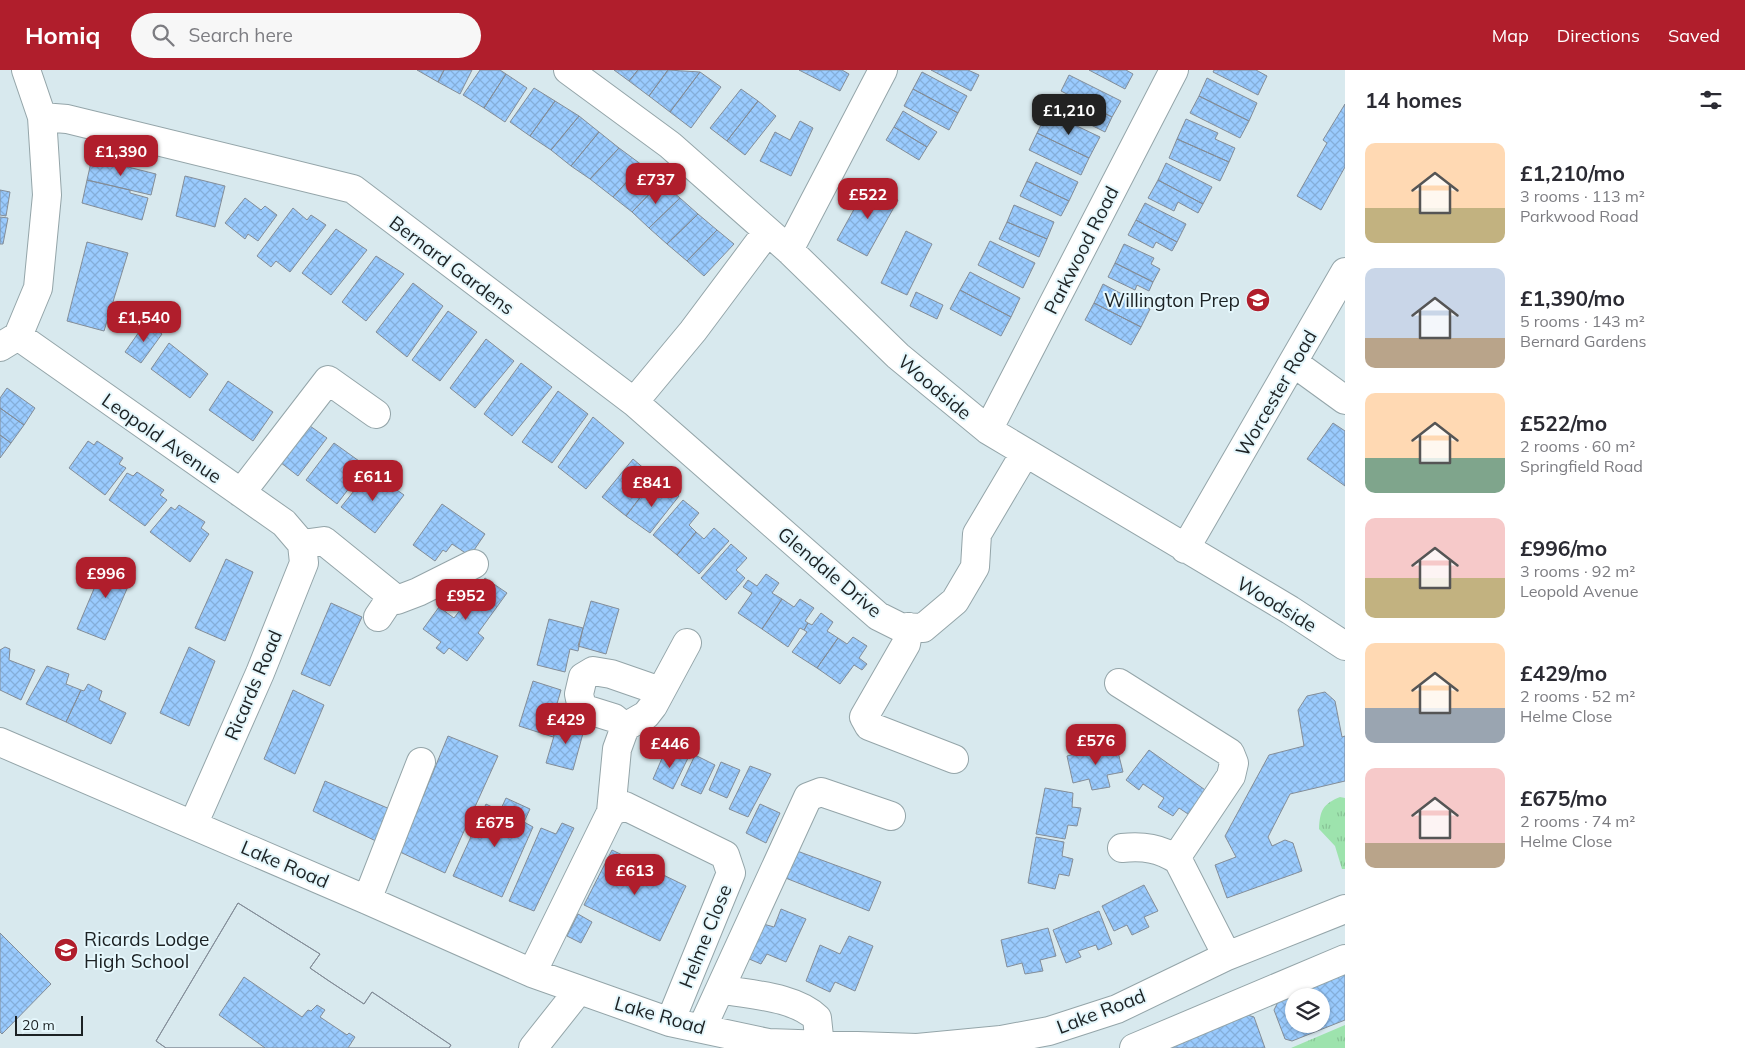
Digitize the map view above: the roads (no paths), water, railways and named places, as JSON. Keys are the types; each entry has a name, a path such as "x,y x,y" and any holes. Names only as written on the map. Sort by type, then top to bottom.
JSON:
{"street":[{"path":"5,342 38,288 48,195 42,118 26,70"},
{"path":"788,250 883,70"},
{"name":"Parkwood Road","path":"988,430 1174,70"},
{"name":"Woodside","path":"578,72 670,145 788,250 898,356 988,430 1290,610 1345,646"},
{"name":"Bernard Gardens","path":"42,118 66,119 353,189 634,402"},
{"path":"634,402 693,331 768,232"},
{"name":"Worcester Road","path":"1185,549 1207,514 1345,272"},
{"name":"Leopold Avenue","path":"5,342 241,493 284,524 302,544"},
{"path":"1294,363 1345,400"},
{"path":"241,493 328,380 376,414"},
{"name":"Glendale Drive","path":"634,402 878,616 900,627 909,627"},
{"path":"954,759 869,726 864,717 906,644 909,627 923,628 955,601 974,568 977,534 989,510 1025,453"},
{"path":"302,544 324,542 385,606 474,564"},
{"name":"Ricards Road","path":"193,825 260,673 304,562 302,544"},
{"path":"532,974 611,812 617,749 625,727 646,715 653,706 687,643"},
{"path":"625,727 614,718 582,708 579,694 582,677 593,671 611,674 660,691"},
{"path":"1119,683 1230,753 1234,763 1231,776 1176,858"},
{"name":"Lake Road","path":"0,742 367,900 532,974 670,1022 768,1043 809,1046 917,1048 1001,1044 1117,1009 1228,956 1345,908"},
{"path":"367,900 421,762"},
{"path":"702,1028 808,797 822,792 891,816"},
{"name":"Helme Close","path":"611,812 625,806 726,856 731,873 670,1022"},
{"path":"1122,848 1144,846 1163,851 1176,858 1228,956"},
{"path":"1134,1048 1345,959"},
{"path":"720,989 781,1001 809,1010 817,1018 809,1046"},
{"path":"533,1048 579,990"}],"place":[{"name":"Willington Prep","path":"1258,300"},
{"name":"Ricards Lodge High School","path":"66,950"}]}
